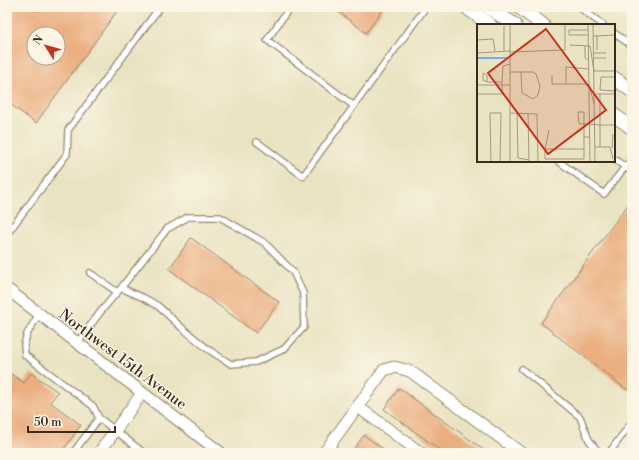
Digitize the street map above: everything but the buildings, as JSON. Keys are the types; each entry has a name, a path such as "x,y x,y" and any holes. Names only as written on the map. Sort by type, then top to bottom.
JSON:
{"street":[{"path":"466,7 489,24"},
{"path":"488,7 514,24"},
{"path":"519,7 541,24"},
{"path":"615,79 632,91"},
{"path":"615,116 632,128"},
{"name":"Northwest 15th Avenue","path":"7,289 221,453"},
{"path":"324,453 384,370 394,367 410,371 521,453"},
{"path":"99,453 142,393"},
{"path":"358,407 420,453"}],"lane":[{"path":"7,234 67,154 68,130 160,7"},
{"path":"290,7 267,40 354,106"},
{"path":"257,142 303,176 426,7"},
{"path":"579,7 603,24"},
{"path":"615,34 632,46"},
{"path":"559,162 604,194 632,159"},
{"path":"615,160 632,172"},
{"path":"77,343 102,310 119,290 166,229 188,217 220,217 266,243 293,272 303,293 304,326 284,349 256,362 231,364 209,350 158,306 144,298 119,290 90,273"},
{"path":"39,314 27,334 24,345 25,355 93,406 99,418 144,453"},
{"path":"522,369 580,417 590,440 599,453"},
{"path":"73,453 99,418"},
{"path":"609,453 632,422"}]}
